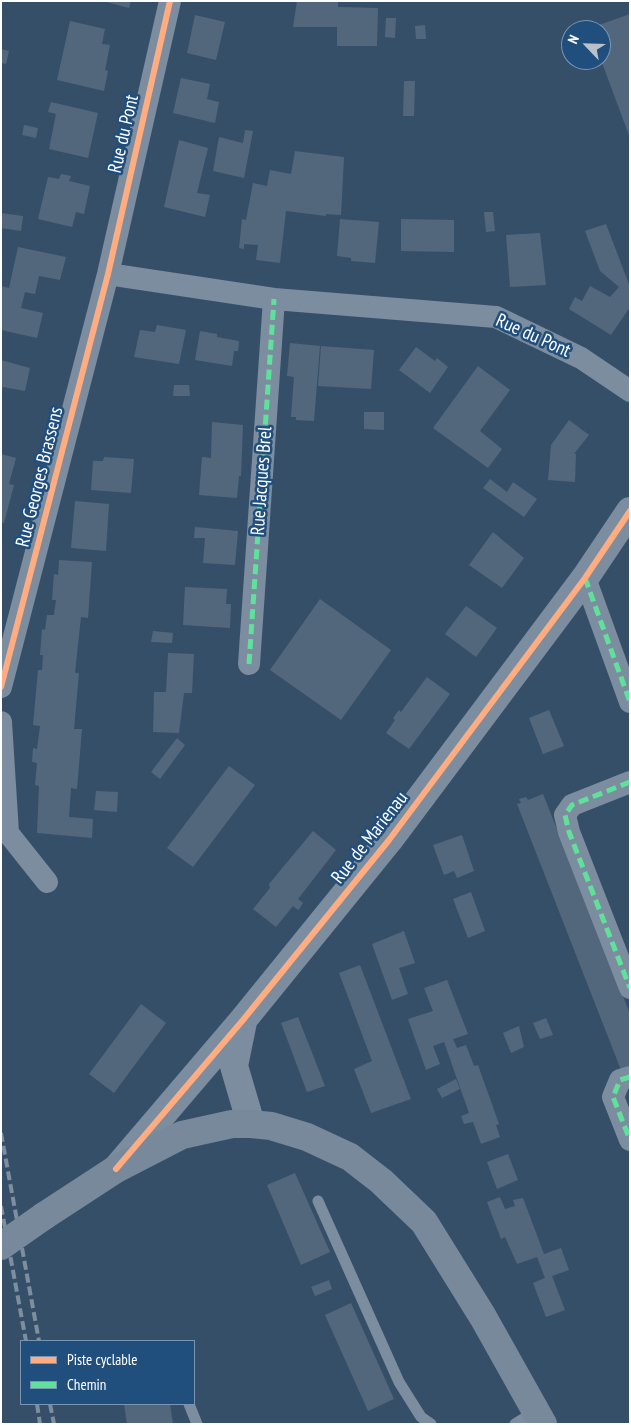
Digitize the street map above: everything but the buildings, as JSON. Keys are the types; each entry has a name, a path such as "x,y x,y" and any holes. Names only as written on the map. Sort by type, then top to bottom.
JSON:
{"main road":[{"path":"1,1246 116,1169 182,1135 232,1124 251,1124 271,1126 307,1137 350,1157 381,1180 424,1222 483,1317 531,1420"}],"street":[{"name":"Rue du Pont","path":"170,1 108,274 274,299 496,317 581,358 630,391"},
{"name":"Rue Georges Brassens","path":"1,687 108,274"},
{"name":"Rue Jacques Brel","path":"250,664 274,299"},
{"name":"Rue de Marienau","path":"116,1169 243,1020 389,840 585,578 630,511"},
{"path":"585,578 630,702"},
{"path":"1,722 8,833 47,882"},
{"path":"630,782 572,805 565,815 569,832 630,988"},
{"path":"243,1020 234,1066 251,1124"},
{"path":"630,1077 620,1080 613,1097 630,1140"}],"lane":[{"path":"318,1201 399,1382 421,1417 431,1424"},
{"path":"189,1405 197,1424"}],"railway":[{"path":"1,1133 39,1340"},
{"path":"1,1206 26,1340"},
{"path":"37,1405 40,1424"},
{"path":"50,1405 54,1424"}],"marked path":[{"path":"249,664 274,299"},
{"path":"585,578 630,702"},
{"path":"630,782 572,805 565,815 569,832 630,988"},
{"path":"630,1077 620,1080 613,1097 630,1140"}],"cycle path":[{"path":"1,687 108,274 170,1"},
{"path":"116,1169 243,1020 389,840 585,578 630,511"}]}
